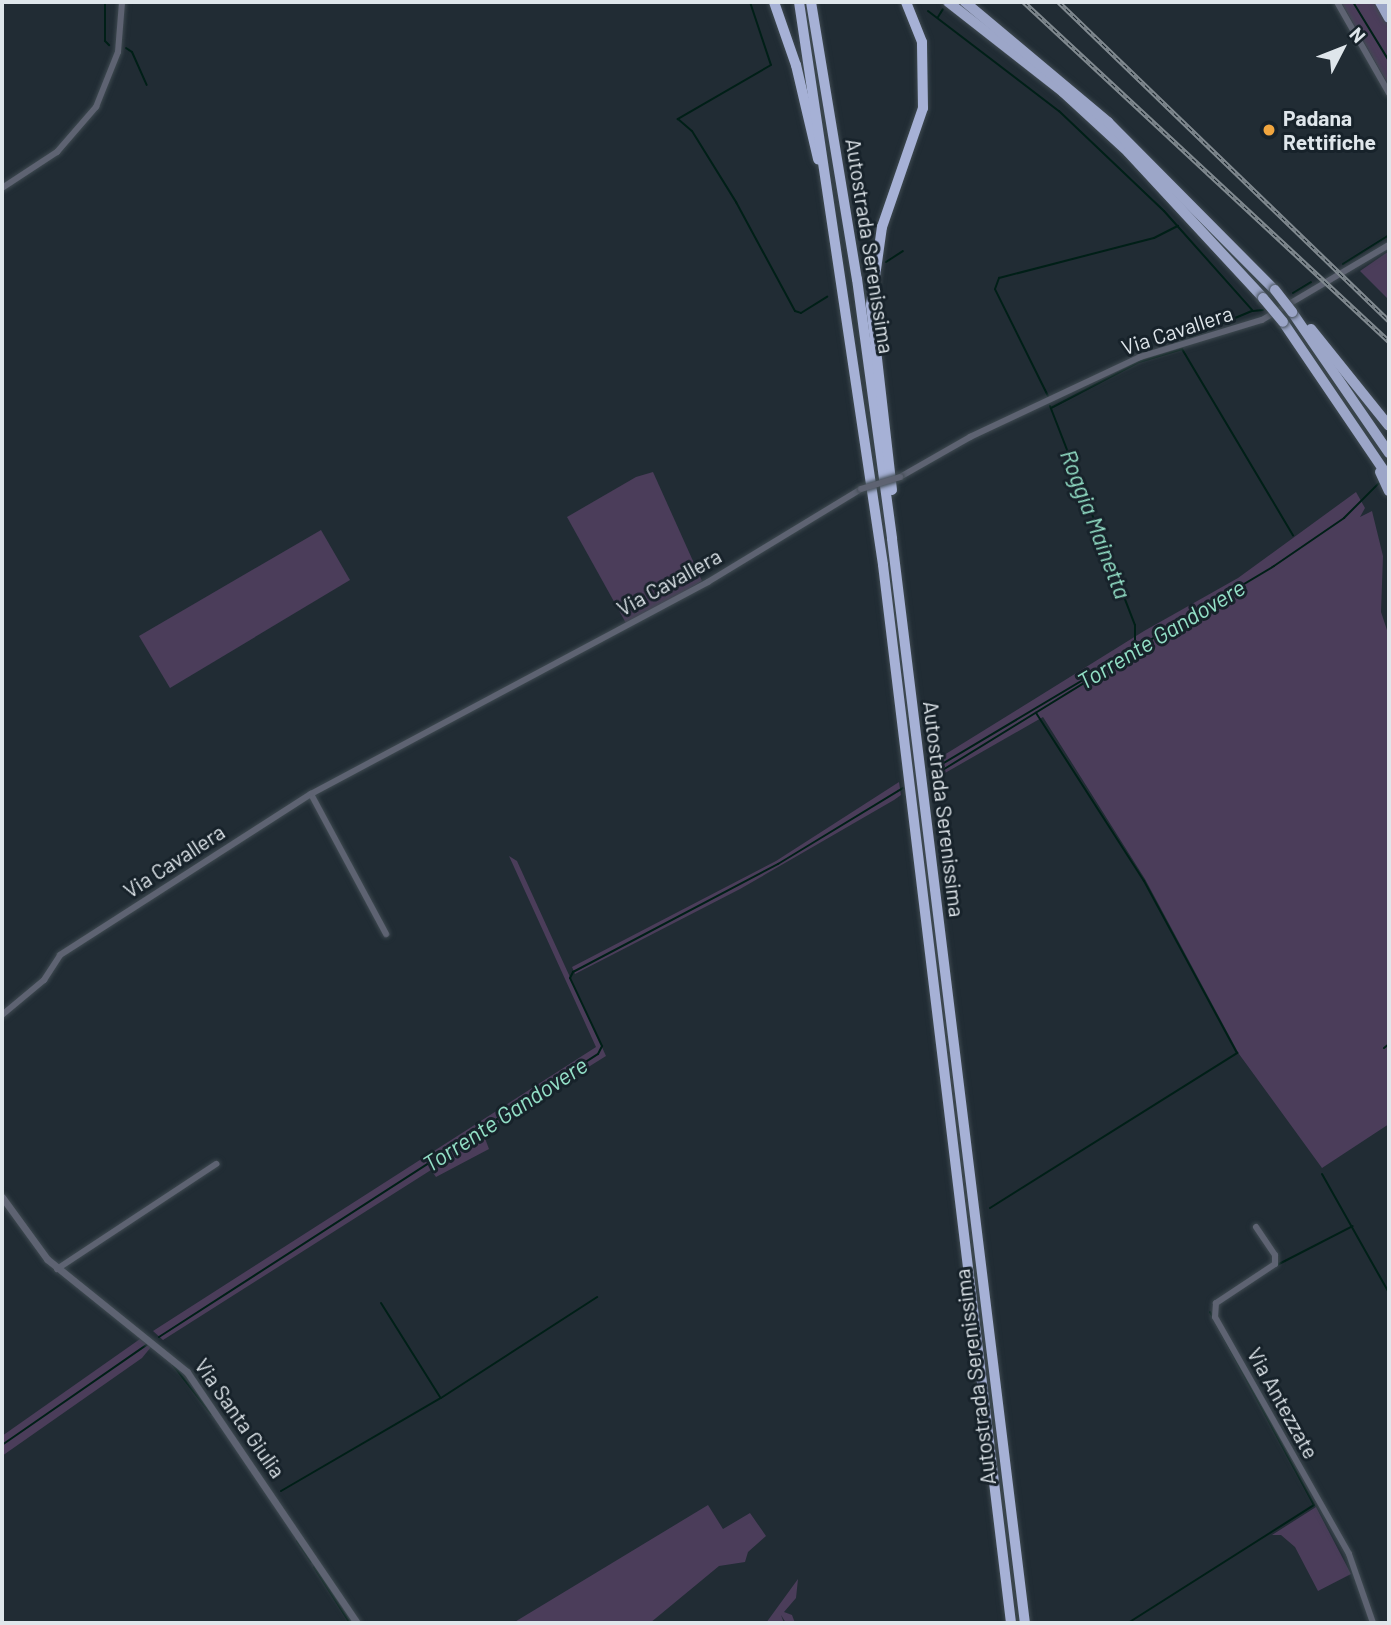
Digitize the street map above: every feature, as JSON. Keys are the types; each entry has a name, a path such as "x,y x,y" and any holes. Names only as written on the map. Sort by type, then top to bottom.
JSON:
{"highway":[{"path":"774,2 796,65 844,282"},
{"name":"Autostrada Serenissima","path":"799,2 844,282 1011,1623"},
{"name":"Autostrada Serenissima","path":"811,2 857,279 892,539 1025,1623"},
{"path":"892,539 892,476 871,298 882,227 923,108 922,42 906,2"},
{"path":"948,2 1063,92 1128,152 1283,322 1358,428 1389,478"},
{"path":"965,2 1108,122 1275,290 1389,453"},
{"path":"1380,2 1389,18"},
{"path":"1292,312 1340,360 1389,426"},
{"path":"1358,428 1389,491"}],"street":[{"path":"2,188 57,152 96,107 118,52 122,2"},
{"path":"1338,2 1389,93"},
{"name":"Via Cavallera","path":"2,1016 44,980 60,955 311,794 708,582 861,489 900,477 970,437 1140,357 1262,320 1389,245"},
{"path":"311,794 386,933"},
{"path":"57,1269 216,1164"},
{"name":"Via Santa Giulia","path":"2,1197 32,1244 57,1269 159,1345 187,1372 356,1623"},
{"name":"Via Antezzate","path":"1255,1227 1275,1255 1275,1264 1216,1303 1215,1317 1349,1554 1373,1623"}],"shaded area":[{"path":"1341,2 1375,2 1389,25 1389,86"},
{"path":"1389,251 1389,300 1360,271"},
{"path":"653,472 702,581 627,625 567,517 636,477"},
{"path":"1356,492 1365,508 1360,517 1372,511 1383,556 1381,612 1389,636 1389,1124 1322,1168 1239,1054 1145,879 1043,717 938,777 936,760 1144,631 1238,578"},
{"path":"321,530 350,580 170,688 139,636"},
{"path":"899,782 901,795 894,800 740,889 575,974 572,967 776,861"},
{"path":"509,856 517,861 606,1056 483,1133 489,1149 436,1177 431,1170 163,1340 153,1331 596,1047"},
{"path":"140,1339 151,1347 142,1358 2,1456 2,1436"},
{"path":"708,1505 723,1529 750,1513 766,1536 748,1552 745,1562 719,1566 650,1623 513,1623"},
{"path":"1316,1507 1351,1574 1318,1591 1295,1547 1281,1535 1272,1535"},
{"path":"798,1579 796,1598 784,1612 792,1615 795,1623 786,1623 781,1615 784,1623 766,1623"}],"waterway":[{"path":"105,2 105,41 109,45"},
{"path":"750,2 771,65 678,119 692,131 736,202 795,311 801,313 827,297"},
{"name":"Torrente Gandovere","path":"1353,2 1389,61"},
{"path":"938,17 943,9"},
{"path":"928,11 1059,111 1164,211 1253,311 1263,310"},
{"path":"126,48 132,52 147,85"},
{"path":"1048,396 995,289 999,278 1154,238 1178,226"},
{"path":"1343,264 1389,235"},
{"path":"886,262 903,251"},
{"path":"1293,293 1311,282"},
{"path":"1190,337 1252,311"},
{"path":"1051,408 1139,362 1182,349 1293,535"},
{"name":"Roggia Mainetta","path":"1050,406 1135,625 1135,643"},
{"name":"Torrente Gandovere","path":"932,770 1274,566 1344,518 1379,483"},
{"name":"Roggia Mainetta","path":"941,771 1131,654"},
{"path":"990,1208 1237,1053 1144,881 1036,713"},
{"name":"Torrente Gandovere","path":"159,1337 598,1054 602,1046 570,978 573,972 778,864 903,788"},
{"path":"1384,1048 1389,1044"},
{"path":"1322,1174 1389,1293"},
{"path":"1277,1265 1353,1226"},
{"path":"281,1491 441,1398 597,1297"},
{"path":"381,1303 440,1397"},
{"path":"1128,1623 1314,1505 1210,1312"},
{"name":"Torrente Gandovere","path":"2,1445 148,1344"},
{"path":"173,1365 211,1414"},
{"path":"297,1541 311,1562"},
{"path":"314,1567 350,1623"}],"railway":[{"path":"1024,2 1389,341"},
{"path":"1059,2 1389,321"}],"place":[{"name":"Padana Rettifiche","path":"1269,130"}]}
